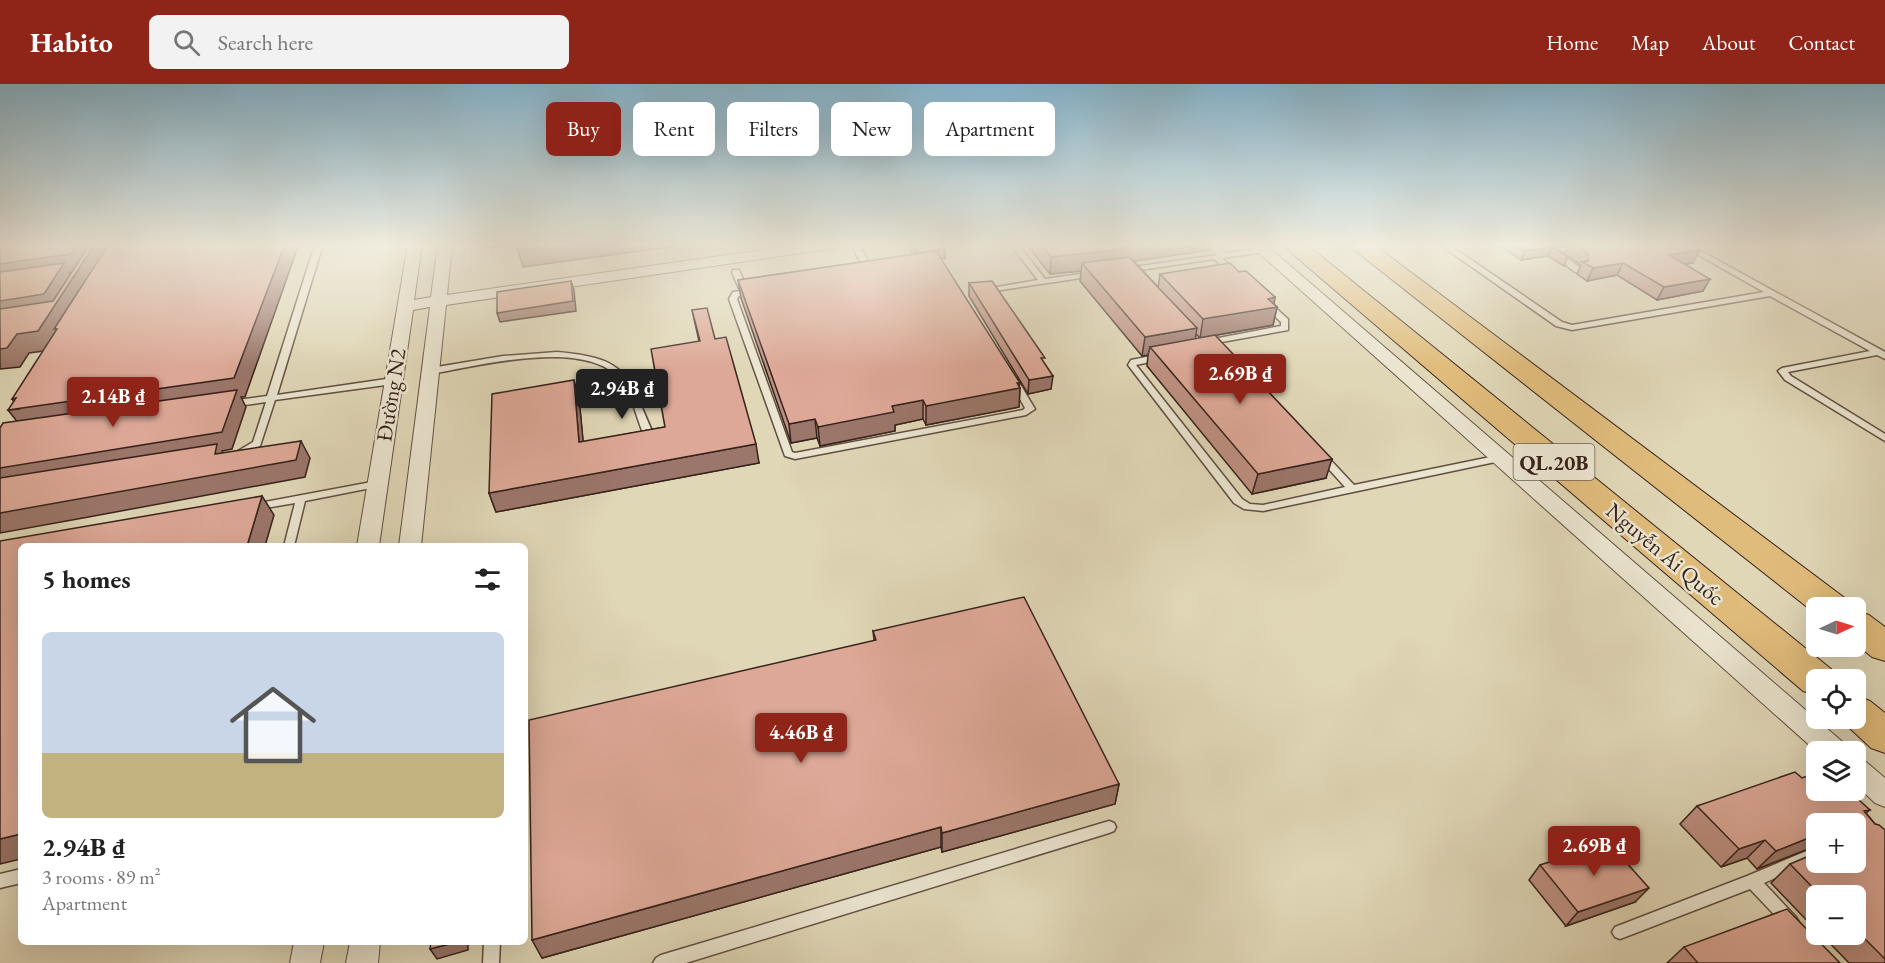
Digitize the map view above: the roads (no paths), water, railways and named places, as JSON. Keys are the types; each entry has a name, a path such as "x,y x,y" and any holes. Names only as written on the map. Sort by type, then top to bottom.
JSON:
{"main road":[{"name":"Nguyễn Ái Quốc","path":"1319,285 1806,671"},
{"name":"QL.20B","path":"1412,285 1819,597"},
{"path":"1866,633 1885,647"},
{"path":"1866,720 1885,736"}],"street":[{"name":"Đường N2","path":"368,543 408,285"},
{"name":"Đường N2","path":"411,543 441,285"},
{"path":"405,306 550,285"},
{"path":"1312,285 1500,458 1823,741"},
{"path":"1866,778 1885,795"},
{"path":"305,963 308,945"},
{"path":"362,963 365,945"}],"lane":[{"path":"231,455 252,449 257,444 306,285"},
{"path":"744,285 748,292 736,294 733,299 788,454 795,456 1026,412 1030,409 1028,403 1010,373"},
{"path":"975,292 1018,285"},
{"path":"1502,285 1559,324 1572,328 1772,293"},
{"path":"1758,285 1882,354"},
{"path":"1226,353 1216,348 1196,347 1285,328 1285,321 1256,295"},
{"path":"431,371 544,354 566,353 597,358 622,375 648,433"},
{"path":"1882,354 1782,371 1788,378 1885,438"},
{"path":"1175,355 1134,362 1132,365 1238,501 1248,507 1263,508 1500,458"},
{"path":"225,405 393,381"},
{"path":"1313,446 1352,489"},
{"path":"243,509 377,484"},
{"path":"290,543 301,498"},
{"path":"661,963 1109,827"},
{"path":"1620,932 1752,881 1806,857"},
{"path":"0,881 18,877"},
{"path":"1752,881 1799,930"},
{"path":"491,963 492,945"}]}
